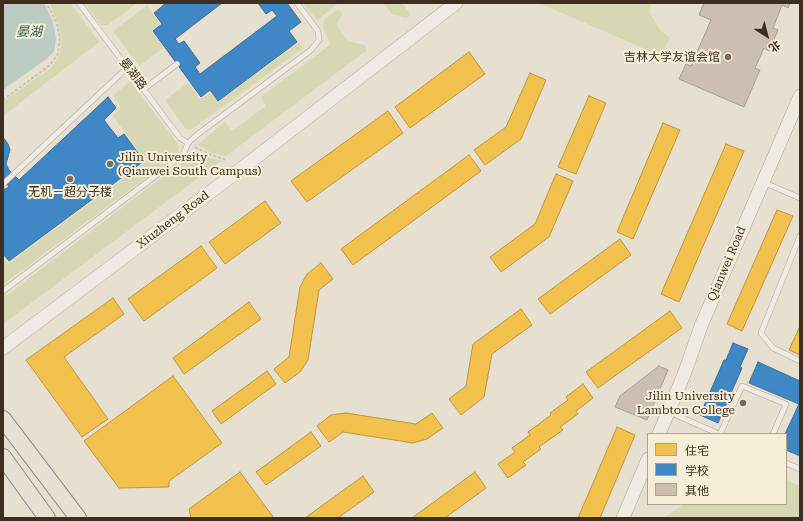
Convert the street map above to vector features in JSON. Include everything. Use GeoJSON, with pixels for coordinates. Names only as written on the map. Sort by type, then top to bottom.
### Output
{"type":"FeatureCollection","features":[{"type":"Feature","properties":{"kind":"main road"},"geometry":{"type":"LineString","coordinates":[[3,419],[78,518]]}},
{"type":"Feature","properties":{"kind":"main road"},"geometry":{"type":"LineString","coordinates":[[3,457],[47,518]]}},
{"type":"Feature","properties":{"kind":"street","name":"Xiuzheng Road"},"geometry":{"type":"LineString","coordinates":[[3,348],[248,164],[456,3]]}},
{"type":"Feature","properties":{"kind":"street","name":"Qianwei Road"},"geometry":{"type":"LineString","coordinates":[[659,433],[685,372],[701,326],[800,96]]}},
{"type":"Feature","properties":{"kind":"street"},"geometry":{"type":"LineString","coordinates":[[623,518],[647,461]]}},
{"type":"Feature","properties":{"kind":"lane","name":"晏湖路"},"geometry":{"type":"LineString","coordinates":[[80,3],[180,138],[188,143]]}},
{"type":"Feature","properties":{"kind":"lane"},"geometry":{"type":"LineString","coordinates":[[3,291],[184,155],[188,143],[198,134],[311,50],[319,40],[318,31],[297,3]]}},
{"type":"Feature","properties":{"kind":"lane"},"geometry":{"type":"LineString","coordinates":[[144,89],[177,64]]}},
{"type":"Feature","properties":{"kind":"lane"},"geometry":{"type":"LineString","coordinates":[[3,184],[128,67]]}},
{"type":"Feature","properties":{"kind":"lane"},"geometry":{"type":"LineString","coordinates":[[762,182],[800,198]]}},
{"type":"Feature","properties":{"kind":"lane"},"geometry":{"type":"LineString","coordinates":[[800,236],[761,333],[773,348],[800,361]]}},
{"type":"Feature","properties":{"kind":"lane"},"geometry":{"type":"LineString","coordinates":[[720,433],[742,386],[786,404],[773,433]]}},
{"type":"Feature","properties":{"kind":"lane"},"geometry":{"type":"LineString","coordinates":[[669,412],[718,433]]}},
{"type":"Feature","properties":{"kind":"lane"},"geometry":{"type":"LineString","coordinates":[[787,463],[800,469]]}},
{"type":"Feature","properties":{"kind":"path"},"geometry":{"type":"LineString","coordinates":[[3,100],[50,65],[58,54],[60,37],[56,20],[47,4],[50,3]]}},
{"type":"Feature","properties":{"kind":"path"},"geometry":{"type":"LineString","coordinates":[[188,143],[212,155],[222,157],[227,160]]}},
{"type":"Feature","properties":{"kind":"green space"},"geometry":{"type":"Polygon","coordinates":[[[49,3],[70,3],[99,42],[3,116],[3,102],[52,67],[60,55],[62,37],[57,20],[49,3]]]}},
{"type":"Feature","properties":{"kind":"green space"},"geometry":{"type":"Polygon","coordinates":[[[84,3],[137,3],[108,25],[101,25],[84,3]]]}},
{"type":"Feature","properties":{"kind":"green space"},"geometry":{"type":"Polygon","coordinates":[[[303,3],[339,3],[317,20],[303,3]]]}},
{"type":"Feature","properties":{"kind":"green space"},"geometry":{"type":"Polygon","coordinates":[[[384,3],[402,3],[411,15],[406,18],[392,14],[384,3]]]}},
{"type":"Feature","properties":{"kind":"green space"},"geometry":{"type":"Polygon","coordinates":[[[539,3],[651,3],[650,13],[660,30],[670,38],[661,56],[539,3]]]}},
{"type":"Feature","properties":{"kind":"green space"},"geometry":{"type":"Polygon","coordinates":[[[147,6],[160,24],[151,31],[163,46],[162,49],[139,66],[113,31],[147,6]]]}},
{"type":"Feature","properties":{"kind":"green space"},"geometry":{"type":"Polygon","coordinates":[[[338,9],[343,15],[337,24],[343,35],[348,41],[364,45],[367,50],[226,156],[212,153],[198,145],[225,122],[232,131],[266,106],[261,97],[330,44],[323,26],[324,20],[338,9]]]}},
{"type":"Feature","properties":{"kind":"green space"},"geometry":{"type":"Polygon","coordinates":[[[299,42],[303,48],[192,129],[186,129],[165,100],[188,83],[200,99],[210,93],[218,102],[299,42]]]}},
{"type":"Feature","properties":{"kind":"green space"},"geometry":{"type":"Polygon","coordinates":[[[130,81],[178,144],[179,153],[3,283],[3,258],[8,264],[146,162],[113,116],[121,107],[113,96],[130,81]]]}},
{"type":"Feature","properties":{"kind":"green space"},"geometry":{"type":"Polygon","coordinates":[[[196,150],[211,158],[222,160],[3,324],[3,298],[193,154],[196,150]]]}},
{"type":"Feature","properties":{"kind":"green space"},"geometry":{"type":"Polygon","coordinates":[[[787,480],[800,486],[800,518],[664,518],[683,505],[787,505],[787,480]]]}},
{"type":"Feature","properties":{"kind":"water","name":"晏湖"},"geometry":{"type":"Polygon","coordinates":[[[3,3],[44,3],[53,22],[56,39],[54,51],[49,57],[3,90],[3,3]]]}},
{"type":"Feature","properties":{"kind":"building: 住宅"},"geometry":{"type":"Polygon","coordinates":[[[469,52],[485,74],[410,128],[395,107],[469,52]]]}},
{"type":"Feature","properties":{"kind":"building: 住宅"},"geometry":{"type":"Polygon","coordinates":[[[530,73],[546,80],[521,139],[485,165],[474,150],[506,127],[530,73]]]}},
{"type":"Feature","properties":{"kind":"building: 住宅"},"geometry":{"type":"Polygon","coordinates":[[[589,96],[606,103],[576,174],[558,167],[589,96]]]}},
{"type":"Feature","properties":{"kind":"building: 住宅"},"geometry":{"type":"Polygon","coordinates":[[[388,111],[403,133],[307,202],[291,181],[388,111]]]}},
{"type":"Feature","properties":{"kind":"building: 住宅"},"geometry":{"type":"Polygon","coordinates":[[[663,123],[680,130],[633,239],[617,232],[663,123]]]}},
{"type":"Feature","properties":{"kind":"building: 住宅"},"geometry":{"type":"Polygon","coordinates":[[[726,144],[744,151],[679,302],[661,294],[726,144]]]}},
{"type":"Feature","properties":{"kind":"building: 住宅"},"geometry":{"type":"Polygon","coordinates":[[[469,155],[481,171],[353,265],[341,249],[469,155]]]}},
{"type":"Feature","properties":{"kind":"building: 住宅"},"geometry":{"type":"Polygon","coordinates":[[[556,174],[573,181],[549,237],[501,272],[490,257],[535,224],[556,174]]]}},
{"type":"Feature","properties":{"kind":"building: 住宅"},"geometry":{"type":"Polygon","coordinates":[[[265,201],[281,223],[225,264],[209,242],[265,201]]]}},
{"type":"Feature","properties":{"kind":"building: 住宅"},"geometry":{"type":"Polygon","coordinates":[[[777,210],[793,216],[742,331],[727,324],[777,210]]]}},
{"type":"Feature","properties":{"kind":"building: 住宅"},"geometry":{"type":"Polygon","coordinates":[[[620,239],[631,255],[550,314],[538,299],[620,239]]]}},
{"type":"Feature","properties":{"kind":"building: 住宅"},"geometry":{"type":"Polygon","coordinates":[[[201,246],[217,268],[144,321],[128,299],[201,246]]]}},
{"type":"Feature","properties":{"kind":"building: 住宅"},"geometry":{"type":"Polygon","coordinates":[[[321,263],[333,279],[319,290],[308,360],[300,372],[285,383],[274,369],[289,357],[300,287],[307,274],[321,263]]]}},
{"type":"Feature","properties":{"kind":"building: 住宅"},"geometry":{"type":"Polygon","coordinates":[[[113,298],[124,314],[64,357],[108,419],[82,437],[26,360],[113,298]]]}},
{"type":"Feature","properties":{"kind":"building: 住宅"},"geometry":{"type":"Polygon","coordinates":[[[249,302],[261,319],[184,374],[173,358],[249,302]]]}},
{"type":"Feature","properties":{"kind":"building: 住宅"},"geometry":{"type":"Polygon","coordinates":[[[521,309],[532,325],[492,354],[484,397],[461,415],[449,399],[466,386],[473,344],[521,309]]]}},
{"type":"Feature","properties":{"kind":"building: 住宅"},"geometry":{"type":"Polygon","coordinates":[[[670,311],[682,328],[598,388],[586,372],[670,311]]]}},
{"type":"Feature","properties":{"kind":"building: 住宅"},"geometry":{"type":"Polygon","coordinates":[[[800,326],[800,355],[789,350],[800,326]]]}},
{"type":"Feature","properties":{"kind":"building: 住宅"},"geometry":{"type":"Polygon","coordinates":[[[267,371],[276,384],[221,424],[212,411],[267,371]]]}},
{"type":"Feature","properties":{"kind":"building: 住宅"},"geometry":{"type":"Polygon","coordinates":[[[173,376],[222,443],[169,481],[169,487],[119,488],[84,441],[173,376]]]}},
{"type":"Feature","properties":{"kind":"building: 住宅"},"geometry":{"type":"Polygon","coordinates":[[[583,384],[593,398],[576,411],[578,414],[560,427],[563,430],[539,447],[541,449],[523,462],[526,465],[508,478],[498,464],[515,452],[512,448],[530,435],[528,432],[551,415],[550,413],[568,400],[566,397],[583,384]]]}},
{"type":"Feature","properties":{"kind":"building: 住宅"},"geometry":{"type":"Polygon","coordinates":[[[346,413],[416,424],[432,413],[443,428],[427,439],[413,443],[343,432],[329,442],[317,426],[331,415],[346,413]]]}},
{"type":"Feature","properties":{"kind":"building: 住宅"},"geometry":{"type":"Polygon","coordinates":[[[617,427],[635,435],[600,518],[578,518],[617,427]]]}},
{"type":"Feature","properties":{"kind":"building: 住宅"},"geometry":{"type":"Polygon","coordinates":[[[311,432],[321,446],[266,485],[256,472],[311,432]]]}},
{"type":"Feature","properties":{"kind":"building: 住宅"},"geometry":{"type":"Polygon","coordinates":[[[240,472],[274,518],[191,518],[189,509],[240,472]]]}},
{"type":"Feature","properties":{"kind":"building: 住宅"},"geometry":{"type":"Polygon","coordinates":[[[475,472],[486,488],[445,518],[412,518],[475,472]]]}},
{"type":"Feature","properties":{"kind":"building: 住宅"},"geometry":{"type":"Polygon","coordinates":[[[363,476],[374,492],[338,518],[305,518],[363,476]]]}},
{"type":"Feature","properties":{"kind":"building: 学校"},"geometry":{"type":"Polygon","coordinates":[[[166,3],[222,3],[175,39],[179,44],[184,41],[200,63],[195,67],[200,74],[277,16],[272,10],[266,14],[258,3],[287,3],[301,22],[289,31],[297,42],[218,101],[210,90],[201,97],[153,31],[162,24],[154,13],[166,3]]]}},
{"type":"Feature","properties":{"kind":"building: 学校","name":"无机－超分子楼"},"geometry":{"type":"Polygon","coordinates":[[[108,97],[116,108],[104,120],[118,138],[124,134],[144,161],[9,261],[3,254],[3,190],[9,187],[3,178],[3,137],[10,150],[6,164],[9,170],[19,180],[108,97]]]}},
{"type":"Feature","properties":{"kind":"building: 学校"},"geometry":{"type":"Polygon","coordinates":[[[733,343],[748,349],[740,367],[742,368],[718,423],[700,415],[733,343]]]}},
{"type":"Feature","properties":{"kind":"building: 学校"},"geometry":{"type":"Polygon","coordinates":[[[758,362],[800,381],[800,456],[787,450],[787,433],[785,433],[799,404],[749,383],[758,362]]]}},
{"type":"Feature","properties":{"kind":"building: 其他","name":"吉林大学友谊会馆"},"geometry":{"type":"Polygon","coordinates":[[[704,3],[790,3],[788,8],[782,5],[773,28],[778,30],[769,51],[764,48],[755,68],[760,70],[744,107],[679,79],[686,64],[691,66],[711,20],[699,15],[704,3]]]}},
{"type":"Feature","properties":{"kind":"building: 其他"},"geometry":{"type":"Polygon","coordinates":[[[659,366],[668,370],[647,420],[615,407],[620,396],[659,366]]]}},
{"type":"Feature","properties":{"kind":"place","name":"吉林大学友谊会馆"},"geometry":{"type":"Point","coordinates":[728,57]}},
{"type":"Feature","properties":{"kind":"place","name":"Jilin University (Qianwei South Campus)"},"geometry":{"type":"Point","coordinates":[110,164]}},
{"type":"Feature","properties":{"kind":"place","name":"无机－超分子楼"},"geometry":{"type":"Point","coordinates":[70,179]}},
{"type":"Feature","properties":{"kind":"place","name":"Jilin University Lambton College"},"geometry":{"type":"Point","coordinates":[743,403]}}]}
